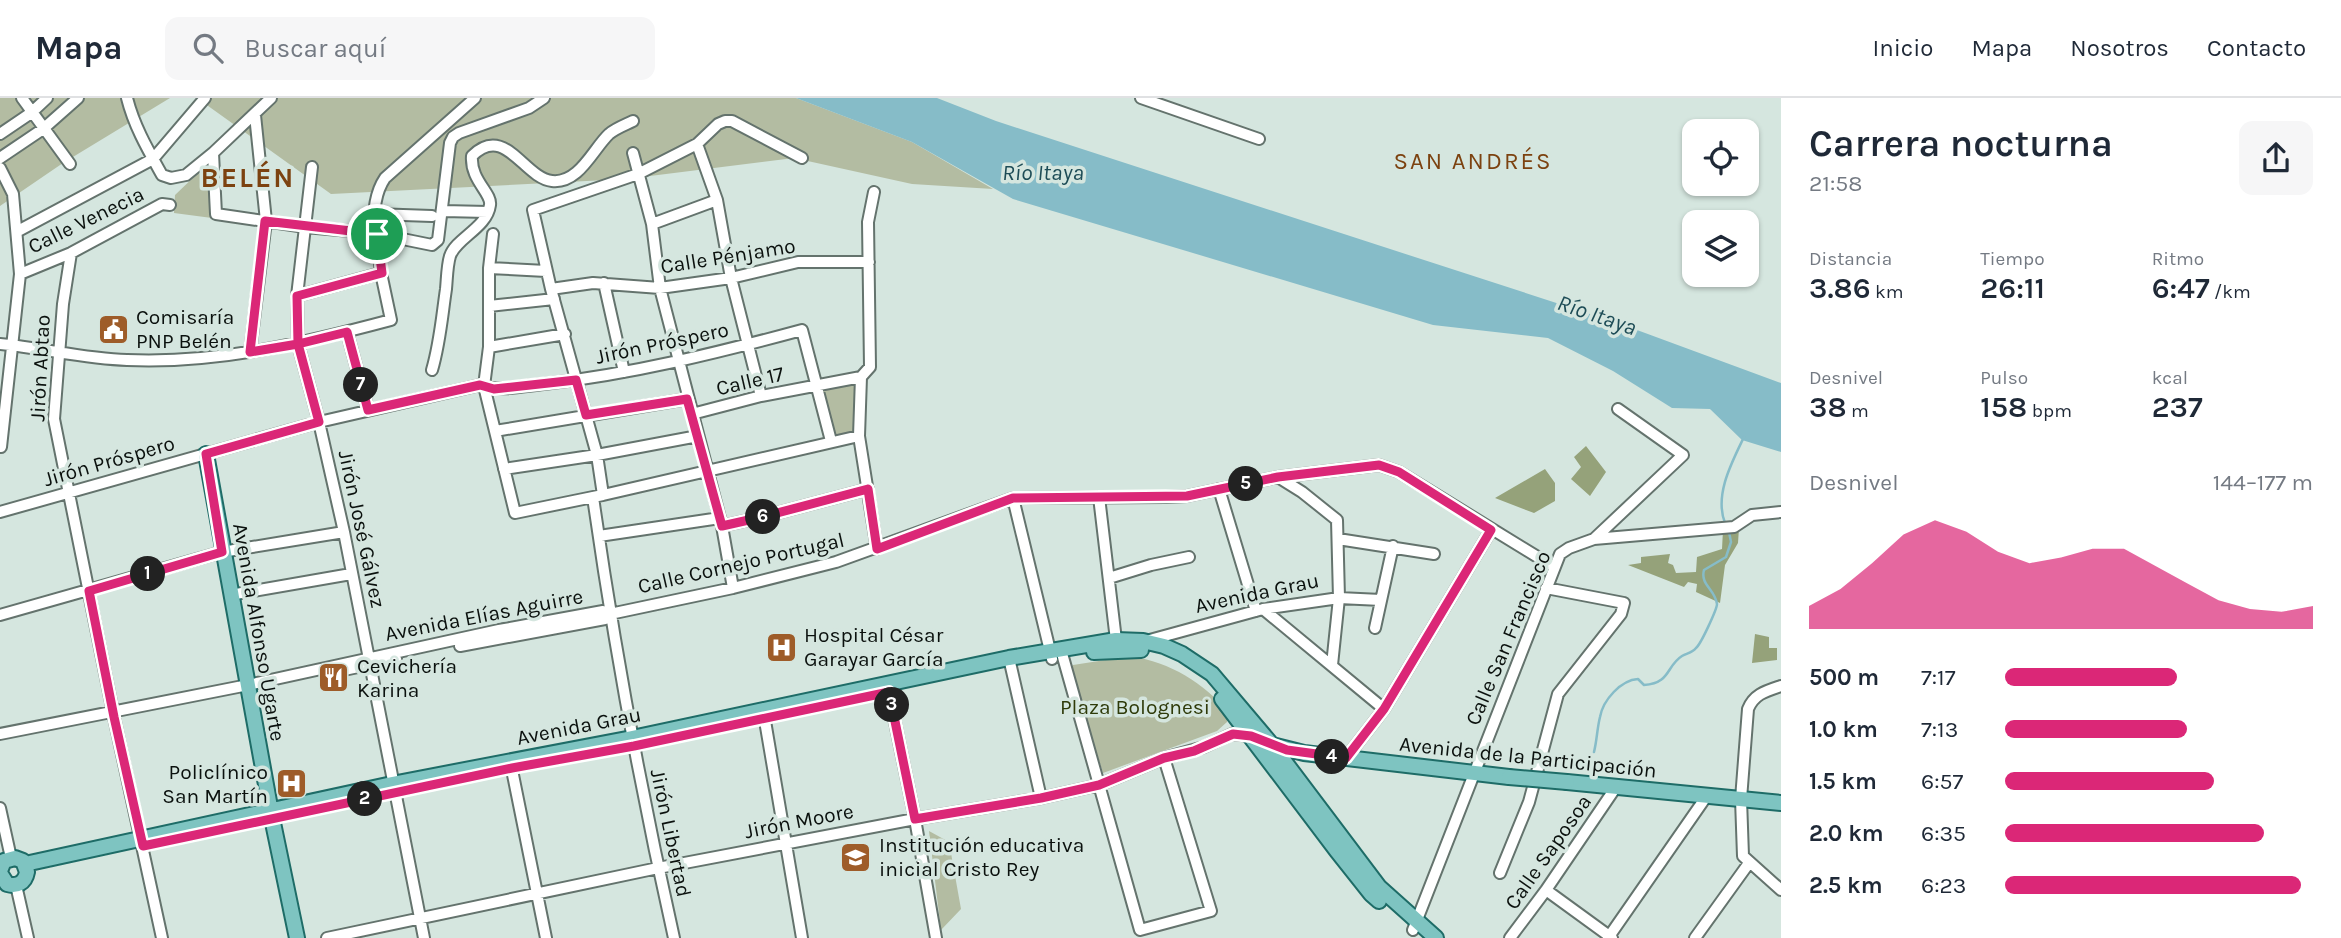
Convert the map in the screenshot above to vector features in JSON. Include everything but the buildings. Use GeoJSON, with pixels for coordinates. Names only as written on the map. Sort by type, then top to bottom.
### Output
{"type":"FeatureCollection","features":[{"type":"Feature","properties":{"kind":"main road","name":"Avenida Alfonso Ugarte"},"geometry":{"type":"LineString","coordinates":[[206,454],[222,552],[296,938]]}},
{"type":"Feature","properties":{"kind":"main road","name":"Avenida Grau"},"geometry":{"type":"LineString","coordinates":[[26,868],[511,764],[633,742],[1116,640],[1143,641],[1182,654],[1212,674],[1272,745],[1379,887],[1418,930]]}},
{"type":"Feature","properties":{"kind":"main road"},"geometry":{"type":"LineString","coordinates":[[1056,654],[1134,649],[1157,653],[1196,673],[1213,687],[1371,894],[1418,930],[1436,938]]}},
{"type":"Feature","properties":{"kind":"main road","name":"Avenida de la Participación"},"geometry":{"type":"LineString","coordinates":[[1272,745],[1304,753],[1509,777],[1781,803]]}},
{"type":"Feature","properties":{"kind":"main road"},"geometry":{"type":"LineString","coordinates":[[1291,773],[1291,762],[1304,753]]}},
{"type":"Feature","properties":{"kind":"main road","name":"Avenida Alfonso Ugarte"},"geometry":{"type":"LineString","coordinates":[[271,815],[270,837],[290,938]]}},
{"type":"Feature","properties":{"kind":"main road"},"geometry":{"type":"LineString","coordinates":[[19,859],[26,868],[24,880],[16,885],[7,884],[2,870],[19,859]]}},
{"type":"Feature","properties":{"kind":"street"},"geometry":{"type":"LineString","coordinates":[[22,98],[70,164]]}},
{"type":"Feature","properties":{"kind":"street"},"geometry":{"type":"LineString","coordinates":[[0,134],[31,113],[47,98]]}},
{"type":"Feature","properties":{"kind":"street"},"geometry":{"type":"LineString","coordinates":[[0,158],[43,129],[78,98]]}},
{"type":"Feature","properties":{"kind":"street"},"geometry":{"type":"LineString","coordinates":[[127,98],[132,119],[153,159]]}},
{"type":"Feature","properties":{"kind":"street"},"geometry":{"type":"LineString","coordinates":[[18,231],[153,159],[205,98]]}},
{"type":"Feature","properties":{"kind":"street","name":"Calle Venecia"},"geometry":{"type":"LineString","coordinates":[[153,159],[162,175],[180,178],[213,153],[271,98]]}},
{"type":"Feature","properties":{"kind":"street"},"geometry":{"type":"LineString","coordinates":[[6,345],[102,359],[203,359],[298,344],[391,320],[375,233],[374,214],[379,186],[475,98]]}},
{"type":"Feature","properties":{"kind":"street"},"geometry":{"type":"LineString","coordinates":[[213,153],[216,214],[305,227],[375,233],[432,245],[437,244],[437,213],[453,137],[529,108],[544,98]]}},
{"type":"Feature","properties":{"kind":"street"},"geometry":{"type":"LineString","coordinates":[[1141,98],[1259,139]]}},
{"type":"Feature","properties":{"kind":"street"},"geometry":{"type":"LineString","coordinates":[[250,352],[265,221],[255,115]]}},
{"type":"Feature","properties":{"kind":"street"},"geometry":{"type":"LineString","coordinates":[[432,370],[438,349],[450,254],[488,212],[490,199],[476,179],[471,167],[472,156],[479,149],[495,146],[507,149],[550,181],[562,180],[576,172],[608,135],[633,121]]}},
{"type":"Feature","properties":{"kind":"street"},"geometry":{"type":"LineString","coordinates":[[638,174],[697,144],[718,124],[725,121],[732,121],[802,158]]}},
{"type":"Feature","properties":{"kind":"street"},"geometry":{"type":"LineString","coordinates":[[697,144],[717,200],[731,278],[761,397]]}},
{"type":"Feature","properties":{"kind":"street"},"geometry":{"type":"LineString","coordinates":[[633,153],[652,224],[660,288],[721,522],[733,588]]}},
{"type":"Feature","properties":{"kind":"street","name":"Jirón José Gálvez"},"geometry":{"type":"LineString","coordinates":[[313,167],[297,296],[298,344],[344,532],[424,938]]}},
{"type":"Feature","properties":{"kind":"street"},"geometry":{"type":"LineString","coordinates":[[0,168],[13,194],[20,274],[6,345],[1,447]]}},
{"type":"Feature","properties":{"kind":"street","name":"Jirón Libertad"},"geometry":{"type":"LineString","coordinates":[[638,174],[533,210],[552,294],[597,455],[599,536],[610,614],[633,742],[674,938]]}},
{"type":"Feature","properties":{"kind":"street"},"geometry":{"type":"LineString","coordinates":[[874,192],[868,222],[870,367],[861,377],[859,436],[877,549]]}},
{"type":"Feature","properties":{"kind":"street"},"geometry":{"type":"LineString","coordinates":[[652,224],[717,200]]}},
{"type":"Feature","properties":{"kind":"street","name":"Calle Venecia"},"geometry":{"type":"LineString","coordinates":[[20,274],[71,253],[162,204],[170,205]]}},
{"type":"Feature","properties":{"kind":"street"},"geometry":{"type":"LineString","coordinates":[[374,214],[488,212]]}},
{"type":"Feature","properties":{"kind":"street"},"geometry":{"type":"LineString","coordinates":[[493,234],[489,268],[489,347],[484,386],[515,513],[708,472],[859,436]]}},
{"type":"Feature","properties":{"kind":"street","name":"Jirón Abtao"},"geometry":{"type":"LineString","coordinates":[[71,253],[58,352],[54,419],[113,714],[162,938]]}},
{"type":"Feature","properties":{"kind":"street","name":"Calle Pénjamo"},"geometry":{"type":"LineString","coordinates":[[489,306],[604,283],[660,288],[731,278],[798,262],[869,262]]}},
{"type":"Feature","properties":{"kind":"street"},"geometry":{"type":"LineString","coordinates":[[489,268],[546,271]]}},
{"type":"Feature","properties":{"kind":"street"},"geometry":{"type":"LineString","coordinates":[[297,296],[382,273]]}},
{"type":"Feature","properties":{"kind":"street"},"geometry":{"type":"LineString","coordinates":[[604,283],[624,372]]}},
{"type":"Feature","properties":{"kind":"street","name":"Jirón Próspero"},"geometry":{"type":"LineString","coordinates":[[0,512],[368,410],[480,385],[494,389],[624,372],[678,362],[802,330],[816,386]]}},
{"type":"Feature","properties":{"kind":"street"},"geometry":{"type":"LineString","coordinates":[[347,332],[368,410]]}},
{"type":"Feature","properties":{"kind":"street"},"geometry":{"type":"LineString","coordinates":[[489,347],[565,334]]}},
{"type":"Feature","properties":{"kind":"street","name":"Calle 17"},"geometry":{"type":"LineString","coordinates":[[692,414],[861,377]]}},
{"type":"Feature","properties":{"kind":"street"},"geometry":{"type":"LineString","coordinates":[[816,386],[831,441]]}},
{"type":"Feature","properties":{"kind":"street"},"geometry":{"type":"LineString","coordinates":[[495,431],[687,399]]}},
{"type":"Feature","properties":{"kind":"street","name":"Calle San Francisco"},"geometry":{"type":"LineString","coordinates":[[1418,930],[1474,773],[1560,554],[1594,539],[1683,455],[1618,408]]}},
{"type":"Feature","properties":{"kind":"street"},"geometry":{"type":"LineString","coordinates":[[504,469],[698,436]]}},
{"type":"Feature","properties":{"kind":"street","name":"Calle Cornejo Portugal"},"geometry":{"type":"LineString","coordinates":[[610,614],[733,588],[836,562],[1013,498],[1166,497],[1278,477],[1379,465],[1388,467],[1554,567]]}},
{"type":"Feature","properties":{"kind":"street"},"geometry":{"type":"LineString","coordinates":[[1278,477],[1337,520],[1339,598],[1332,664]]}},
{"type":"Feature","properties":{"kind":"street"},"geometry":{"type":"LineString","coordinates":[[599,536],[762,517],[868,489]]}},
{"type":"Feature","properties":{"kind":"street"},"geometry":{"type":"LineString","coordinates":[[1219,489],[1259,610],[1332,664],[1384,709]]}},
{"type":"Feature","properties":{"kind":"street"},"geometry":{"type":"LineString","coordinates":[[1099,497],[1116,640]]}},
{"type":"Feature","properties":{"kind":"street"},"geometry":{"type":"LineString","coordinates":[[1013,498],[1056,654],[1099,785],[1140,930],[1211,912],[1164,758]]}},
{"type":"Feature","properties":{"kind":"street"},"geometry":{"type":"LineString","coordinates":[[1594,539],[1734,527],[1752,515],[1781,512]]}},
{"type":"Feature","properties":{"kind":"street"},"geometry":{"type":"LineString","coordinates":[[1346,758],[1384,709],[1491,530]]}},
{"type":"Feature","properties":{"kind":"street"},"geometry":{"type":"LineString","coordinates":[[0,615],[222,552],[344,532]]}},
{"type":"Feature","properties":{"kind":"street"},"geometry":{"type":"LineString","coordinates":[[1338,539],[1434,554]]}},
{"type":"Feature","properties":{"kind":"street"},"geometry":{"type":"LineString","coordinates":[[1375,628],[1393,547]]}},
{"type":"Feature","properties":{"kind":"street"},"geometry":{"type":"LineString","coordinates":[[1109,578],[1189,557]]}},
{"type":"Feature","properties":{"kind":"street"},"geometry":{"type":"LineString","coordinates":[[230,595],[351,573]]}},
{"type":"Feature","properties":{"kind":"street"},"geometry":{"type":"LineString","coordinates":[[1500,873],[1529,802],[1558,694],[1621,614],[1624,603],[1546,588]]}},
{"type":"Feature","properties":{"kind":"street","name":"Avenida Grau"},"geometry":{"type":"LineString","coordinates":[[1143,641],[1259,610],[1339,598],[1381,600]]}},
{"type":"Feature","properties":{"kind":"street","name":"Avenida Elías Aguirre"},"geometry":{"type":"LineString","coordinates":[[0,734],[113,714],[482,638],[605,619],[610,614]]}},
{"type":"Feature","properties":{"kind":"street"},"geometry":{"type":"LineString","coordinates":[[1010,662],[1041,798]]}},
{"type":"Feature","properties":{"kind":"street"},"geometry":{"type":"LineString","coordinates":[[1781,686],[1758,695],[1751,701],[1748,709],[1741,799],[1743,856],[1781,890]]}},
{"type":"Feature","properties":{"kind":"street"},"geometry":{"type":"LineString","coordinates":[[888,687],[936,938]]}},
{"type":"Feature","properties":{"kind":"street"},"geometry":{"type":"LineString","coordinates":[[763,713],[802,938]]}},
{"type":"Feature","properties":{"kind":"street","name":"Avenida Elías Aguirre"},"geometry":{"type":"LineString","coordinates":[[0,741],[113,714]]}},
{"type":"Feature","properties":{"kind":"street","name":"Jirón Moore"},"geometry":{"type":"LineString","coordinates":[[327,938],[785,843],[1041,798],[1099,785],[1164,758],[1194,751],[1233,734],[1251,736]]}},
{"type":"Feature","properties":{"kind":"street"},"geometry":{"type":"LineString","coordinates":[[1251,736],[1272,745]]}},
{"type":"Feature","properties":{"kind":"street"},"geometry":{"type":"LineString","coordinates":[[511,764],[546,938]]}},
{"type":"Feature","properties":{"kind":"street","name":"Calle Saposoa"},"geometry":{"type":"LineString","coordinates":[[1510,938],[1616,787]]}},
{"type":"Feature","properties":{"kind":"street"},"geometry":{"type":"LineString","coordinates":[[1546,890],[1610,937],[1706,797]]}},
{"type":"Feature","properties":{"kind":"street"},"geometry":{"type":"LineString","coordinates":[[0,808],[2,870]]}},
{"type":"Feature","properties":{"kind":"street"},"geometry":{"type":"LineString","coordinates":[[1695,938],[1749,863]]}},
{"type":"Feature","properties":{"kind":"street"},"geometry":{"type":"LineString","coordinates":[[16,885],[28,938]]}},
{"type":"Feature","properties":{"kind":"green space"},"geometry":{"type":"Polygon","coordinates":[[[0,98],[170,98],[63,163],[0,206],[0,98]]]}},
{"type":"Feature","properties":{"kind":"green space"},"geometry":{"type":"Polygon","coordinates":[[[197,98],[796,98],[912,142],[993,189],[912,184],[794,158],[626,179],[331,194],[197,98]]]}},
{"type":"Feature","properties":{"kind":"green space"},"geometry":{"type":"Polygon","coordinates":[[[206,172],[211,175],[212,218],[174,213],[175,195],[197,174],[206,172]]]}},
{"type":"Feature","properties":{"kind":"green space"},"geometry":{"type":"Polygon","coordinates":[[[856,381],[855,433],[832,437],[821,387],[856,381]]]}},
{"type":"Feature","properties":{"kind":"green space"},"geometry":{"type":"Polygon","coordinates":[[[1586,446],[1606,472],[1590,496],[1571,479],[1581,467],[1574,457],[1586,446]]]}},
{"type":"Feature","properties":{"kind":"green space"},"geometry":{"type":"Polygon","coordinates":[[[1545,469],[1555,483],[1555,501],[1534,513],[1495,498],[1545,469]]]}},
{"type":"Feature","properties":{"kind":"green space"},"geometry":{"type":"Polygon","coordinates":[[[1739,528],[1738,543],[1725,565],[1720,603],[1696,592],[1697,584],[1688,582],[1684,587],[1628,565],[1641,563],[1641,557],[1670,554],[1668,563],[1673,565],[1676,573],[1696,572],[1697,557],[1722,549],[1723,530],[1739,528]]]}},
{"type":"Feature","properties":{"kind":"green space"},"geometry":{"type":"Polygon","coordinates":[[[1755,634],[1769,637],[1769,648],[1777,648],[1777,660],[1752,663],[1755,634]]]}},
{"type":"Feature","properties":{"kind":"green space","name":"Plaza Bolognesi"},"geometry":{"type":"Polygon","coordinates":[[[1131,656],[1173,669],[1197,683],[1229,713],[1227,722],[1217,731],[1103,773],[1070,669],[1073,665],[1131,656]]]}},
{"type":"Feature","properties":{"kind":"green space"},"geometry":{"type":"Polygon","coordinates":[[[929,831],[949,842],[961,909],[941,930],[929,831]]]}},
{"type":"Feature","properties":{"kind":"water","name":"Río Itaya"},"geometry":{"type":"Polygon","coordinates":[[[796,98],[937,98],[996,121],[1618,323],[1781,383],[1781,452],[1742,440],[1710,409],[1672,408],[1613,371],[1548,338],[1433,325],[1013,199],[912,142],[796,98]]]}},
{"type":"Feature","properties":{"kind":"waterway"},"geometry":{"type":"LineString","coordinates":[[1725,523],[1722,512],[1723,490],[1744,437]]}},
{"type":"Feature","properties":{"kind":"waterway"},"geometry":{"type":"LineString","coordinates":[[1594,752],[1602,711],[1614,692],[1632,680],[1638,679],[1644,685],[1659,681],[1677,660],[1698,645],[1717,604],[1714,594],[1704,580],[1704,570],[1726,557],[1731,542],[1729,532]]}},
{"type":"Feature","properties":{"kind":"place","name":"Comisaría PNP Belén"},"geometry":{"type":"Point","coordinates":[113,329]}},
{"type":"Feature","properties":{"kind":"place","name":"Hospital César Garayar García"},"geometry":{"type":"Point","coordinates":[781,647]}},
{"type":"Feature","properties":{"kind":"place","name":"Cevichería Karina"},"geometry":{"type":"Point","coordinates":[334,678]}},
{"type":"Feature","properties":{"kind":"place","name":"Policlínico San Martín"},"geometry":{"type":"Point","coordinates":[291,784]}},
{"type":"Feature","properties":{"kind":"place","name":"Institución educativa inicial Cristo Rey"},"geometry":{"type":"Point","coordinates":[856,857]}},
{"type":"Feature","properties":{"kind":"district","name":"SAN ANDRÉS"},"geometry":{"type":"Point","coordinates":[1473,161]}},
{"type":"Feature","properties":{"kind":"district","name":"BELÉN"},"geometry":{"type":"Point","coordinates":[248,177]}},
{"type":"Feature","properties":{"kind":"route"},"geometry":{"type":"LineString","coordinates":[[377,234],[265,221],[250,352],[298,344],[347,332],[368,410],[480,385],[494,389],[576,380],[586,415],[687,399],[722,526],[868,489],[877,549],[1013,498],[1187,496],[1278,477],[1379,465],[1399,472],[1491,530],[1384,709],[1346,758],[1287,750],[1241,733],[1233,734],[1194,751],[1164,758],[1099,785],[1041,798],[915,819],[889,692],[143,846],[89,591],[222,552],[206,454],[319,422],[298,344],[297,296],[382,273],[377,234]]}}]}
